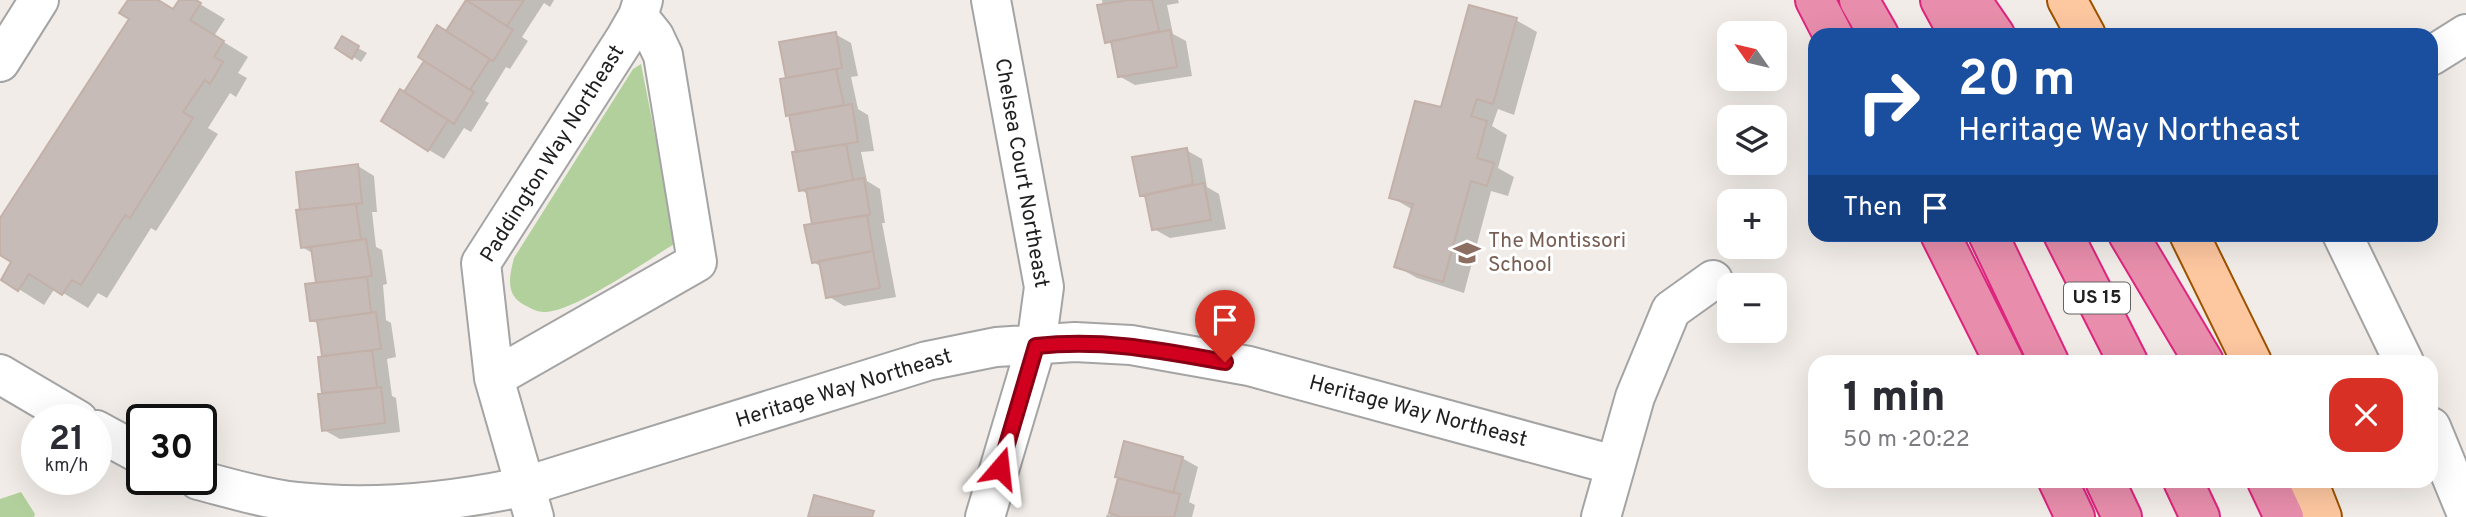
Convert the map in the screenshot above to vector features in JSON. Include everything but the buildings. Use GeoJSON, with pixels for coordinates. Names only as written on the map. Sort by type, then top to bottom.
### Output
{"type":"FeatureCollection","features":[{"type":"Feature","properties":{"kind":"highway"},"geometry":{"type":"LineString","coordinates":[[1815,0],[1829,28]]}},
{"type":"Feature","properties":{"kind":"highway"},"geometry":{"type":"LineString","coordinates":[[1859,0],[1874,28]]}},
{"type":"Feature","properties":{"kind":"highway"},"geometry":{"type":"LineString","coordinates":[[1940,0],[1955,28]]}},
{"type":"Feature","properties":{"kind":"highway"},"geometry":{"type":"LineString","coordinates":[[1971,0],[1990,28]]}},
{"type":"Feature","properties":{"kind":"highway"},"geometry":{"type":"LineString","coordinates":[[1944,242],[2000,355]]}},
{"type":"Feature","properties":{"kind":"highway"},"geometry":{"type":"LineString","coordinates":[[1992,242],[2046,355]]}},
{"type":"Feature","properties":{"kind":"highway","name":"US 15"},"geometry":{"type":"LineString","coordinates":[[2067,242],[2124,355]]}},
{"type":"Feature","properties":{"kind":"highway"},"geometry":{"type":"LineString","coordinates":[[2133,242],[2200,355]]}},
{"type":"Feature","properties":{"kind":"highway"},"geometry":{"type":"LineString","coordinates":[[2062,488],[2075,517]]}},
{"type":"Feature","properties":{"kind":"highway"},"geometry":{"type":"LineString","coordinates":[[2108,488],[2122,517]]}},
{"type":"Feature","properties":{"kind":"highway"},"geometry":{"type":"LineString","coordinates":[[2186,488],[2200,517]]}},
{"type":"Feature","properties":{"kind":"highway"},"geometry":{"type":"LineString","coordinates":[[2270,488],[2284,517]]}},
{"type":"Feature","properties":{"kind":"main road"},"geometry":{"type":"LineString","coordinates":[[2067,0],[2082,28]]}},
{"type":"Feature","properties":{"kind":"main road"},"geometry":{"type":"LineString","coordinates":[[2193,242],[2249,355]]}},
{"type":"Feature","properties":{"kind":"main road"},"geometry":{"type":"LineString","coordinates":[[2311,488],[2322,517]]}},
{"type":"Feature","properties":{"kind":"street"},"geometry":{"type":"LineString","coordinates":[[0,62],[39,0]]}},
{"type":"Feature","properties":{"kind":"street","name":"Chelsea Court Northeast"},"geometry":{"type":"LineString","coordinates":[[985,517],[1036,346],[1044,287],[991,0]]}},
{"type":"Feature","properties":{"kind":"street","name":"Paddington Way Northeast"},"geometry":{"type":"LineString","coordinates":[[494,378],[697,262],[663,55],[640,8]]}},
{"type":"Feature","properties":{"kind":"street","name":"Paddington Way Northeast"},"geometry":{"type":"LineString","coordinates":[[530,501],[494,378],[481,263],[640,8]]}},
{"type":"Feature","properties":{"kind":"street"},"geometry":{"type":"LineString","coordinates":[[2438,52],[2466,34]]}},
{"type":"Feature","properties":{"kind":"street"},"geometry":{"type":"LineString","coordinates":[[2346,242],[2401,355]]}},
{"type":"Feature","properties":{"kind":"street"},"geometry":{"type":"LineString","coordinates":[[1601,517],[1635,397],[1671,310],[1713,280]]}},
{"type":"Feature","properties":{"kind":"street","name":"Heritage Way Northeast"},"geometry":{"type":"LineString","coordinates":[[217,485],[296,502],[355,505],[471,498],[530,501],[927,361],[996,348],[1075,342],[1131,345],[1249,366],[1614,465]]}},
{"type":"Feature","properties":{"kind":"street"},"geometry":{"type":"LineString","coordinates":[[3,382],[46,404]]}},
{"type":"Feature","properties":{"kind":"street"},"geometry":{"type":"LineString","coordinates":[[2438,444],[2466,512]]}},
{"type":"Feature","properties":{"kind":"green space"},"geometry":{"type":"Polygon","coordinates":[[[641,64],[676,243],[593,294],[559,309],[540,312],[521,303],[513,294],[510,282],[514,258],[633,69],[641,64]]]}},
{"type":"Feature","properties":{"kind":"green space"},"geometry":{"type":"Polygon","coordinates":[[[21,492],[35,514],[34,517],[0,517],[0,499],[21,492]]]}},
{"type":"Feature","properties":{"kind":"place","name":"The Montissori School"},"geometry":{"type":"Point","coordinates":[1467,253]}},
{"type":"Feature","properties":{"kind":"route"},"geometry":{"type":"LineString","coordinates":[[1000,468],[1036,346],[1075,342],[1131,345],[1225,362]]}}]}
